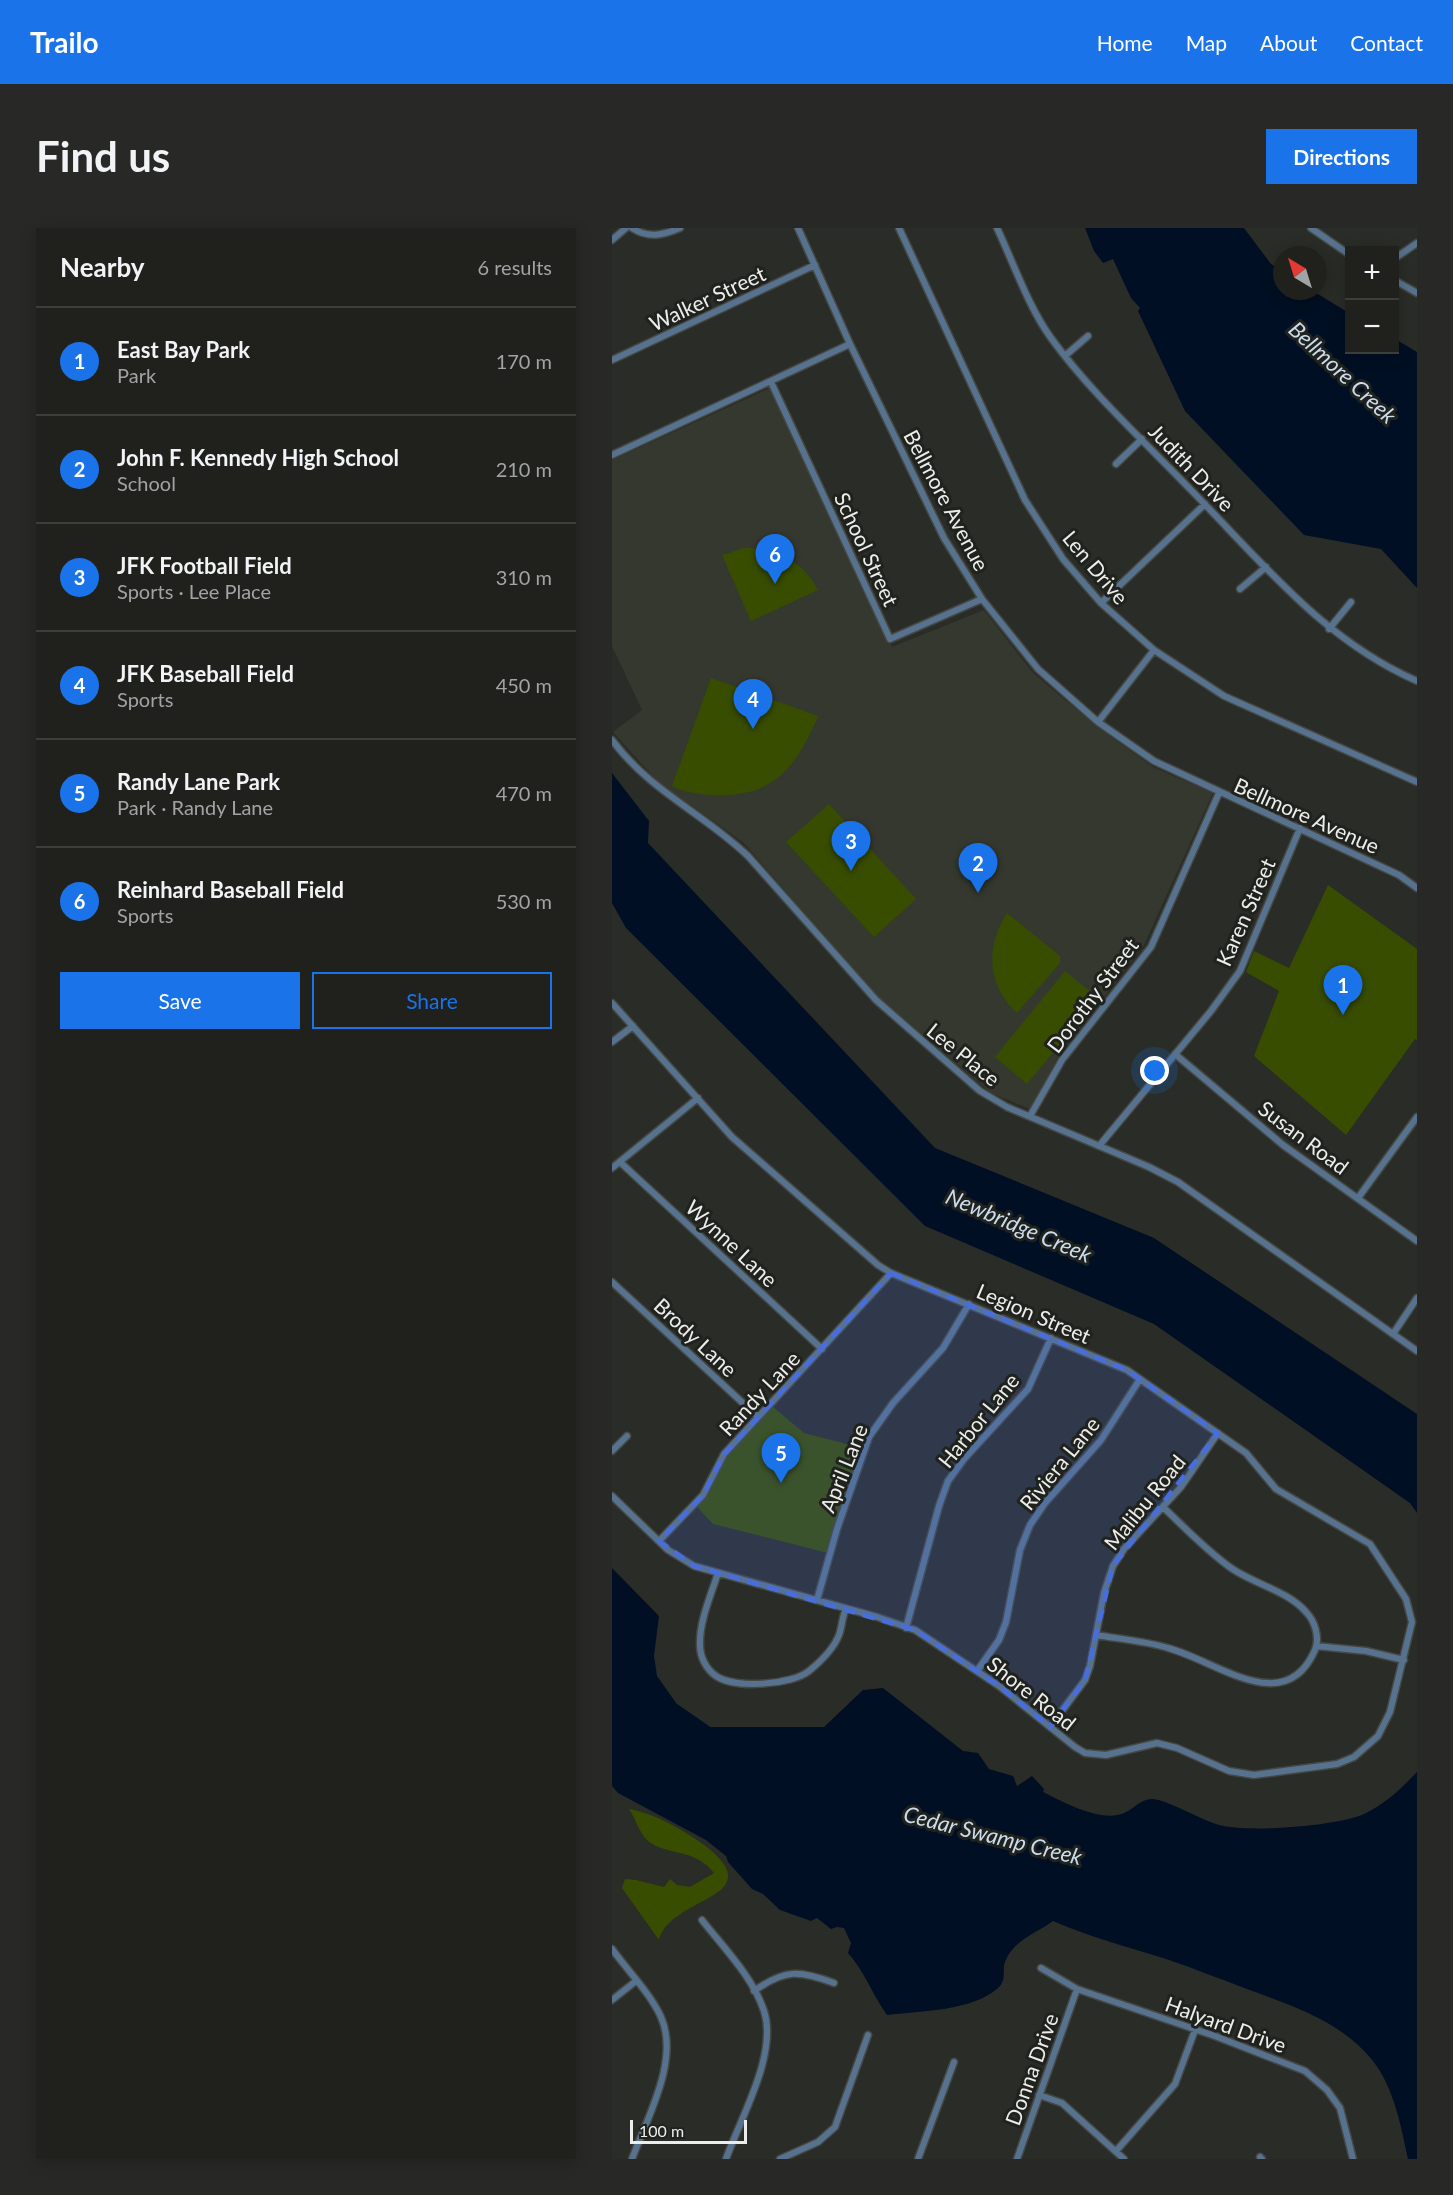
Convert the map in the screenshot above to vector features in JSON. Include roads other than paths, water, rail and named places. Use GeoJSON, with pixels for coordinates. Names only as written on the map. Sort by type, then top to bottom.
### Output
{"type":"FeatureCollection","features":[{"type":"Feature","properties":{"kind":"street"},"geometry":{"type":"LineString","coordinates":[[612,240],[626,228]]}},
{"type":"Feature","properties":{"kind":"street"},"geometry":{"type":"LineString","coordinates":[[632,228],[646,235],[656,236],[680,228]]}},
{"type":"Feature","properties":{"kind":"street","name":"Bellmore Avenue"},"geometry":{"type":"LineString","coordinates":[[798,228],[850,344],[944,538],[982,599],[1038,669],[1098,722],[1154,761],[1399,875],[1417,888]]}},
{"type":"Feature","properties":{"kind":"street","name":"Len Drive"},"geometry":{"type":"LineString","coordinates":[[899,228],[1025,500],[1063,559],[1101,603],[1154,650],[1224,696],[1417,782]]}},
{"type":"Feature","properties":{"kind":"street","name":"Judith Drive"},"geometry":{"type":"LineString","coordinates":[[997,228],[1037,313],[1085,380],[1329,629],[1362,653],[1417,681]]}},
{"type":"Feature","properties":{"kind":"street"},"geometry":{"type":"LineString","coordinates":[[1311,228],[1345,252]]}},
{"type":"Feature","properties":{"kind":"street"},"geometry":{"type":"LineString","coordinates":[[1399,256],[1417,243]]}},
{"type":"Feature","properties":{"kind":"street","name":"Walker Street"},"geometry":{"type":"LineString","coordinates":[[612,360],[815,265]]}},
{"type":"Feature","properties":{"kind":"street"},"geometry":{"type":"LineString","coordinates":[[1399,282],[1417,292]]}},
{"type":"Feature","properties":{"kind":"street"},"geometry":{"type":"LineString","coordinates":[[1066,356],[1088,336]]}},
{"type":"Feature","properties":{"kind":"street"},"geometry":{"type":"LineString","coordinates":[[612,455],[850,344]]}},
{"type":"Feature","properties":{"kind":"street","name":"School Street"},"geometry":{"type":"LineString","coordinates":[[771,382],[890,639],[982,599]]}},
{"type":"Feature","properties":{"kind":"street"},"geometry":{"type":"LineString","coordinates":[[1116,464],[1142,439]]}},
{"type":"Feature","properties":{"kind":"street"},"geometry":{"type":"LineString","coordinates":[[1101,603],[1204,504]]}},
{"type":"Feature","properties":{"kind":"street"},"geometry":{"type":"LineString","coordinates":[[1240,589],[1266,567]]}},
{"type":"Feature","properties":{"kind":"street"},"geometry":{"type":"LineString","coordinates":[[1329,629],[1351,602]]}},
{"type":"Feature","properties":{"kind":"street"},"geometry":{"type":"LineString","coordinates":[[1098,722],[1154,650]]}},
{"type":"Feature","properties":{"kind":"street","name":"Lee Place"},"geometry":{"type":"LineString","coordinates":[[612,740],[647,780],[726,835],[748,856],[876,1000],[980,1091],[1030,1116],[1178,1182],[1417,1351]]}},
{"type":"Feature","properties":{"kind":"street","name":"Dorothy Street"},"geometry":{"type":"LineString","coordinates":[[1030,1116],[1062,1060],[1151,947],[1219,793]]}},
{"type":"Feature","properties":{"kind":"street","name":"Karen Street"},"geometry":{"type":"LineString","coordinates":[[1099,1146],[1240,971],[1300,828]]}},
{"type":"Feature","properties":{"kind":"street","name":"Legion Street"},"geometry":{"type":"LineString","coordinates":[[612,1003],[732,1137],[857,1247],[891,1273],[1127,1370],[1246,1453],[1276,1489],[1354,1532],[1375,1549],[1412,1611],[1411,1630],[1404,1660]]}},
{"type":"Feature","properties":{"kind":"street"},"geometry":{"type":"LineString","coordinates":[[612,1042],[633,1026]]}},
{"type":"Feature","properties":{"kind":"street","name":"Susan Road"},"geometry":{"type":"LineString","coordinates":[[1175,1054],[1283,1145],[1417,1241]]}},
{"type":"Feature","properties":{"kind":"street"},"geometry":{"type":"LineString","coordinates":[[612,1168],[698,1098]]}},
{"type":"Feature","properties":{"kind":"street"},"geometry":{"type":"LineString","coordinates":[[1358,1198],[1417,1117]]}},
{"type":"Feature","properties":{"kind":"street"},"geometry":{"type":"LineString","coordinates":[[1410,1126],[1417,1131]]}},
{"type":"Feature","properties":{"kind":"street","name":"Wynne Lane"},"geometry":{"type":"LineString","coordinates":[[620,1162],[822,1349]]}},
{"type":"Feature","properties":{"kind":"street","name":"Randy Lane"},"geometry":{"type":"LineString","coordinates":[[659,1541],[696,1503],[724,1455],[891,1273]]}},
{"type":"Feature","properties":{"kind":"street","name":"Brody Lane"},"geometry":{"type":"LineString","coordinates":[[612,1282],[758,1417]]}},
{"type":"Feature","properties":{"kind":"street"},"geometry":{"type":"LineString","coordinates":[[1393,1334],[1417,1298]]}},
{"type":"Feature","properties":{"kind":"street","name":"April Lane"},"geometry":{"type":"LineString","coordinates":[[817,1600],[837,1529],[869,1437],[893,1403],[943,1348],[969,1304]]}},
{"type":"Feature","properties":{"kind":"street","name":"Harbor Lane"},"geometry":{"type":"LineString","coordinates":[[906,1628],[948,1481],[964,1458],[1028,1389],[1051,1338]]}},
{"type":"Feature","properties":{"kind":"street","name":"Riviera Lane"},"geometry":{"type":"LineString","coordinates":[[977,1671],[999,1640],[1006,1622],[1020,1550],[1029,1526],[1045,1503],[1101,1440],[1140,1379]]}},
{"type":"Feature","properties":{"kind":"street","name":"Malibu Road"},"geometry":{"type":"LineString","coordinates":[[1050,1727],[1085,1680],[1104,1593],[1113,1566],[1124,1550],[1163,1507],[1218,1433]]}},
{"type":"Feature","properties":{"kind":"street"},"geometry":{"type":"LineString","coordinates":[[612,1451],[627,1436]]}},
{"type":"Feature","properties":{"kind":"street","name":"Shore Road"},"geometry":{"type":"LineString","coordinates":[[612,1496],[659,1541],[687,1563],[846,1609],[906,1628],[931,1640],[977,1671],[1075,1747],[1094,1755],[1106,1755],[1157,1743],[1177,1748],[1245,1774],[1324,1767],[1354,1757],[1378,1736],[1390,1712],[1404,1660]]}},
{"type":"Feature","properties":{"kind":"street"},"geometry":{"type":"LineString","coordinates":[[1096,1635],[1168,1648],[1247,1680],[1264,1683],[1280,1683],[1296,1678],[1307,1668],[1316,1646],[1313,1623],[1305,1610],[1233,1569],[1163,1507]]}},
{"type":"Feature","properties":{"kind":"street"},"geometry":{"type":"LineString","coordinates":[[718,1573],[700,1644],[705,1664],[710,1671],[724,1680],[774,1682],[800,1677],[832,1646],[839,1636],[846,1609]]}},
{"type":"Feature","properties":{"kind":"street"},"geometry":{"type":"LineString","coordinates":[[1316,1646],[1366,1651],[1404,1660]]}},
{"type":"Feature","properties":{"kind":"street"},"geometry":{"type":"LineString","coordinates":[[702,1920],[754,1991],[764,2012],[766,2046],[729,2158]]}},
{"type":"Feature","properties":{"kind":"street"},"geometry":{"type":"LineString","coordinates":[[612,1949],[660,2016],[668,2047],[666,2065],[632,2159]]}},
{"type":"Feature","properties":{"kind":"street","name":"Halyard Drive"},"geometry":{"type":"LineString","coordinates":[[1041,1968],[1077,1989],[1290,2064],[1317,2080],[1340,2108],[1353,2159]]}},
{"type":"Feature","properties":{"kind":"street"},"geometry":{"type":"LineString","coordinates":[[754,1991],[774,1977],[790,1973],[805,1973],[834,1983]]}},
{"type":"Feature","properties":{"kind":"street"},"geometry":{"type":"LineString","coordinates":[[612,2000],[636,1981]]}},
{"type":"Feature","properties":{"kind":"street","name":"Donna Drive"},"geometry":{"type":"LineString","coordinates":[[1017,2159],[1077,1989]]}},
{"type":"Feature","properties":{"kind":"street"},"geometry":{"type":"LineString","coordinates":[[1116,2151],[1175,2084],[1195,2030]]}},
{"type":"Feature","properties":{"kind":"street"},"geometry":{"type":"LineString","coordinates":[[780,2159],[818,2142],[835,2127],[868,2035]]}},
{"type":"Feature","properties":{"kind":"street"},"geometry":{"type":"LineString","coordinates":[[918,2159],[954,2062]]}},
{"type":"Feature","properties":{"kind":"street"},"geometry":{"type":"LineString","coordinates":[[1039,2095],[1062,2103],[1124,2159]]}},
{"type":"Feature","properties":{"kind":"water","name":"Bellmore Creek"},"geometry":{"type":"Polygon","coordinates":[[[1085,228],[1244,228],[1273,265],[1273,300],[1327,300],[1345,311],[1345,354],[1399,354],[1399,341],[1417,352],[1417,588],[1381,549],[1304,535],[1185,411],[1138,311],[1140,308],[1131,298],[1113,259],[1103,263],[1094,251],[1085,228]]]}},
{"type":"Feature","properties":{"kind":"water","name":"Newbridge Creek"},"geometry":{"type":"Polygon","coordinates":[[[612,773],[649,821],[648,843],[935,1148],[1154,1238],[1417,1414],[1417,1513],[1410,1503],[1154,1324],[925,1226],[626,928],[612,903],[612,773]]]}},
{"type":"Feature","properties":{"kind":"water"},"geometry":{"type":"Polygon","coordinates":[[[612,1568],[659,1616],[654,1656],[657,1676],[693,1727],[824,1727],[863,1690],[883,1688],[963,1751],[978,1753],[989,1769],[1013,1776],[1017,1786],[1032,1776],[1044,1789],[1043,1792],[1082,1810],[1115,1815],[1152,1799],[1212,1823],[1232,1827],[1292,1827],[1351,1818],[1364,1814],[1386,1801],[1417,1772],[1417,2159],[1408,2159],[1396,2108],[1386,2083],[1373,2061],[1346,2035],[1331,2025],[1299,2009],[1196,1970],[1053,1921],[1014,1948],[1005,1962],[1001,1985],[987,1996],[946,2009],[887,2015],[848,1953],[851,1943],[844,1928],[831,1929],[817,1918],[811,1921],[780,1910],[763,1894],[752,1889],[728,1862],[726,1856],[706,1840],[618,1793],[612,1786],[612,1568]]]}},
{"type":"Feature","properties":{"kind":"waterway","name":"Cedar Swamp Creek"},"geometry":{"type":"LineString","coordinates":[[675,1711],[711,1736]]}},
{"type":"Feature","properties":{"kind":"place","name":"Reinhard Baseball Field"},"geometry":{"type":"Point","coordinates":[775,584]}},
{"type":"Feature","properties":{"kind":"place","name":"JFK Baseball Field"},"geometry":{"type":"Point","coordinates":[753,729]}},
{"type":"Feature","properties":{"kind":"place","name":"JFK Football Field"},"geometry":{"type":"Point","coordinates":[851,871]}},
{"type":"Feature","properties":{"kind":"place","name":"John F. Kennedy High School"},"geometry":{"type":"Point","coordinates":[978,893]}},
{"type":"Feature","properties":{"kind":"place","name":"East Bay Park"},"geometry":{"type":"Point","coordinates":[1343,1015]}},
{"type":"Feature","properties":{"kind":"place","name":"Randy Lane Park"},"geometry":{"type":"Point","coordinates":[781,1483]}}]}
